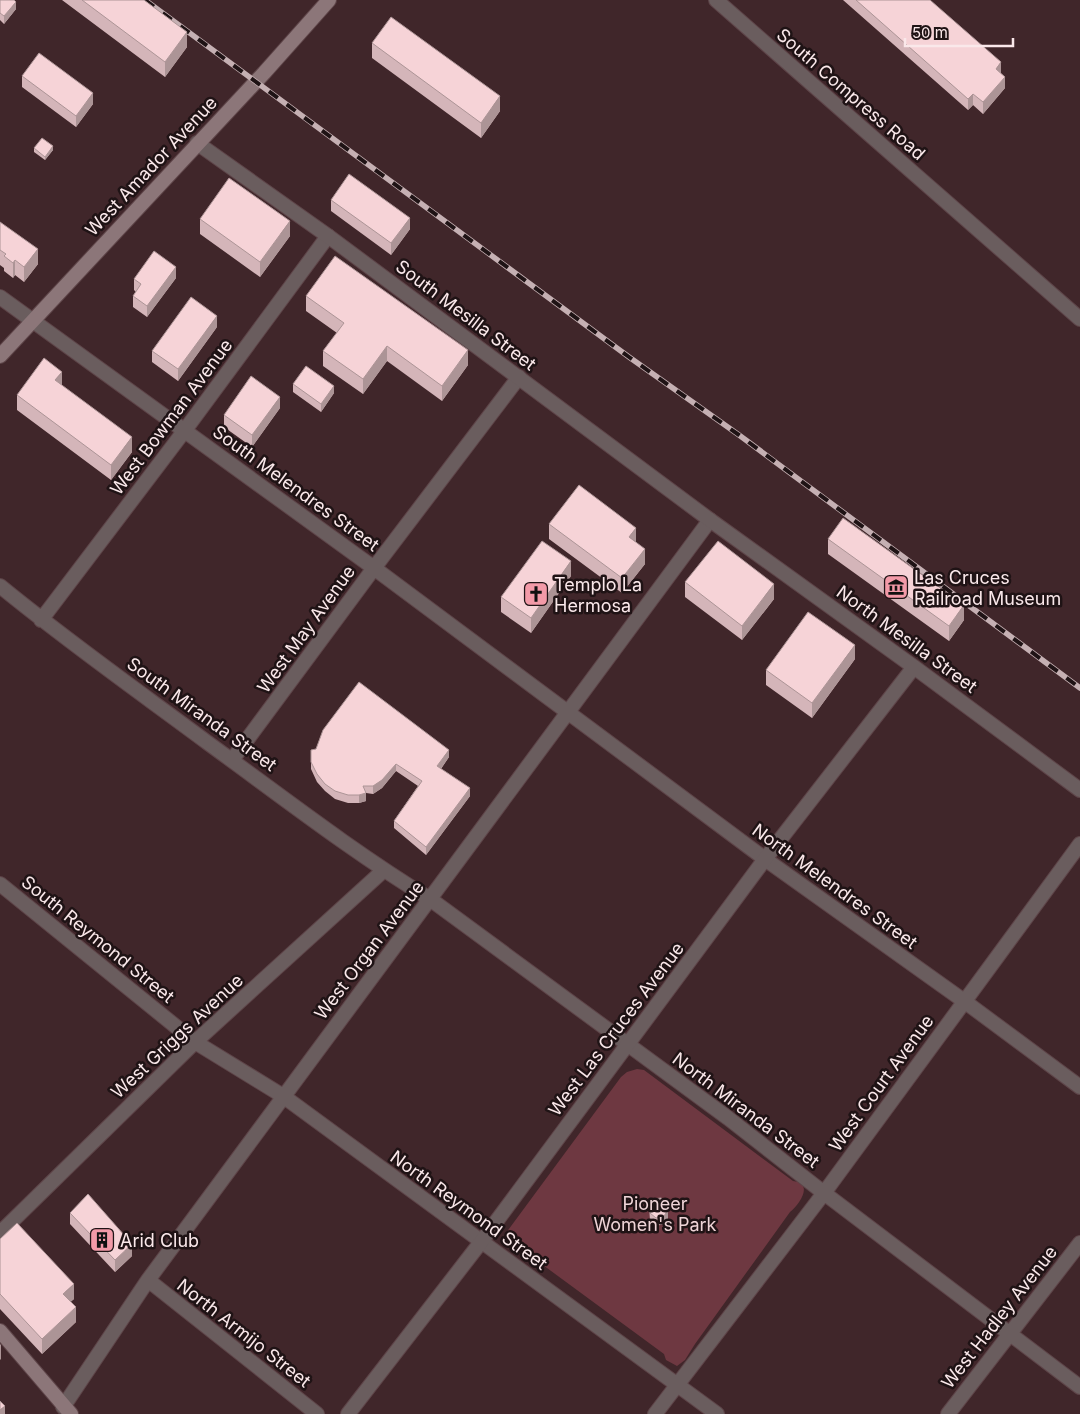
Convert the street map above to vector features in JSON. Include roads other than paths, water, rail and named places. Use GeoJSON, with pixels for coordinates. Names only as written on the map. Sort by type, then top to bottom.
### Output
{"type":"FeatureCollection","features":[{"type":"Feature","properties":{"kind":"main road","name":"West Amador Avenue"},"geometry":{"type":"LineString","coordinates":[[0,356],[260,78],[329,0]]}},
{"type":"Feature","properties":{"kind":"main road"},"geometry":{"type":"LineString","coordinates":[[0,1331],[67,1410]]}},
{"type":"Feature","properties":{"kind":"street","name":"South Compress Road"},"geometry":{"type":"LineString","coordinates":[[716,0],[1080,319]]}},
{"type":"Feature","properties":{"kind":"street","name":"South Mesilla Street"},"geometry":{"type":"LineString","coordinates":[[197,144],[328,236],[710,520]]}},
{"type":"Feature","properties":{"kind":"street","name":"West Bowman Avenue"},"geometry":{"type":"LineString","coordinates":[[41,620],[185,430],[328,236]]}},
{"type":"Feature","properties":{"kind":"street","name":"South Melendres Street"},"geometry":{"type":"LineString","coordinates":[[0,297],[374,568],[568,713]]}},
{"type":"Feature","properties":{"kind":"street","name":"West May Avenue"},"geometry":{"type":"LineString","coordinates":[[232,760],[374,568],[519,377]]}},
{"type":"Feature","properties":{"kind":"street","name":"North Mesilla Street"},"geometry":{"type":"LineString","coordinates":[[710,520],[914,667],[1080,790]]}},
{"type":"Feature","properties":{"kind":"street","name":"West Organ Avenue"},"geometry":{"type":"LineString","coordinates":[[67,1410],[148,1280],[710,520]]}},
{"type":"Feature","properties":{"kind":"street","name":"South Miranda Street"},"geometry":{"type":"LineString","coordinates":[[0,586],[41,620],[384,870]]}},
{"type":"Feature","properties":{"kind":"street","name":"West Las Cruces Avenue"},"geometry":{"type":"LineString","coordinates":[[348,1414],[481,1242],[765,859],[914,667]]}},
{"type":"Feature","properties":{"kind":"street","name":"North Melendres Street"},"geometry":{"type":"LineString","coordinates":[[568,713],[765,859],[964,1001],[1080,1087]]}},
{"type":"Feature","properties":{"kind":"street","name":"West Court Avenue"},"geometry":{"type":"LineString","coordinates":[[655,1414],[824,1193],[1080,844]]}},
{"type":"Feature","properties":{"kind":"street","name":"North Miranda Street"},"geometry":{"type":"LineString","coordinates":[[384,870],[430,899],[728,1118],[824,1193],[1080,1386]]}},
{"type":"Feature","properties":{"kind":"street","name":"West Griggs Avenue"},"geometry":{"type":"LineString","coordinates":[[0,1233],[195,1042],[384,870]]}},
{"type":"Feature","properties":{"kind":"street","name":"South Reymond Street"},"geometry":{"type":"LineString","coordinates":[[0,884],[195,1042]]}},
{"type":"Feature","properties":{"kind":"street","name":"North Reymond Street"},"geometry":{"type":"LineString","coordinates":[[195,1042],[283,1096],[718,1414]]}},
{"type":"Feature","properties":{"kind":"street","name":"West Hadley Avenue"},"geometry":{"type":"LineString","coordinates":[[948,1414],[1080,1243]]}},
{"type":"Feature","properties":{"kind":"street","name":"North Armijo Street"},"geometry":{"type":"LineString","coordinates":[[148,1280],[317,1414]]}},
{"type":"Feature","properties":{"kind":"railway"},"geometry":{"type":"LineString","coordinates":[[145,0],[629,357],[739,435],[1080,688]]}},
{"type":"Feature","properties":{"kind":"place","name":"Las Cruces Railroad Museum"},"geometry":{"type":"Point","coordinates":[896,587]}},
{"type":"Feature","properties":{"kind":"place","name":"Templo La Hermosa"},"geometry":{"type":"Point","coordinates":[536,594]}},
{"type":"Feature","properties":{"kind":"place","name":"Arid Club"},"geometry":{"type":"Point","coordinates":[102,1240]}},
{"type":"Feature","properties":{"kind":"park label","name":"Pioneer Women's Park"},"geometry":{"type":"Point","coordinates":[655,1213]}}]}
